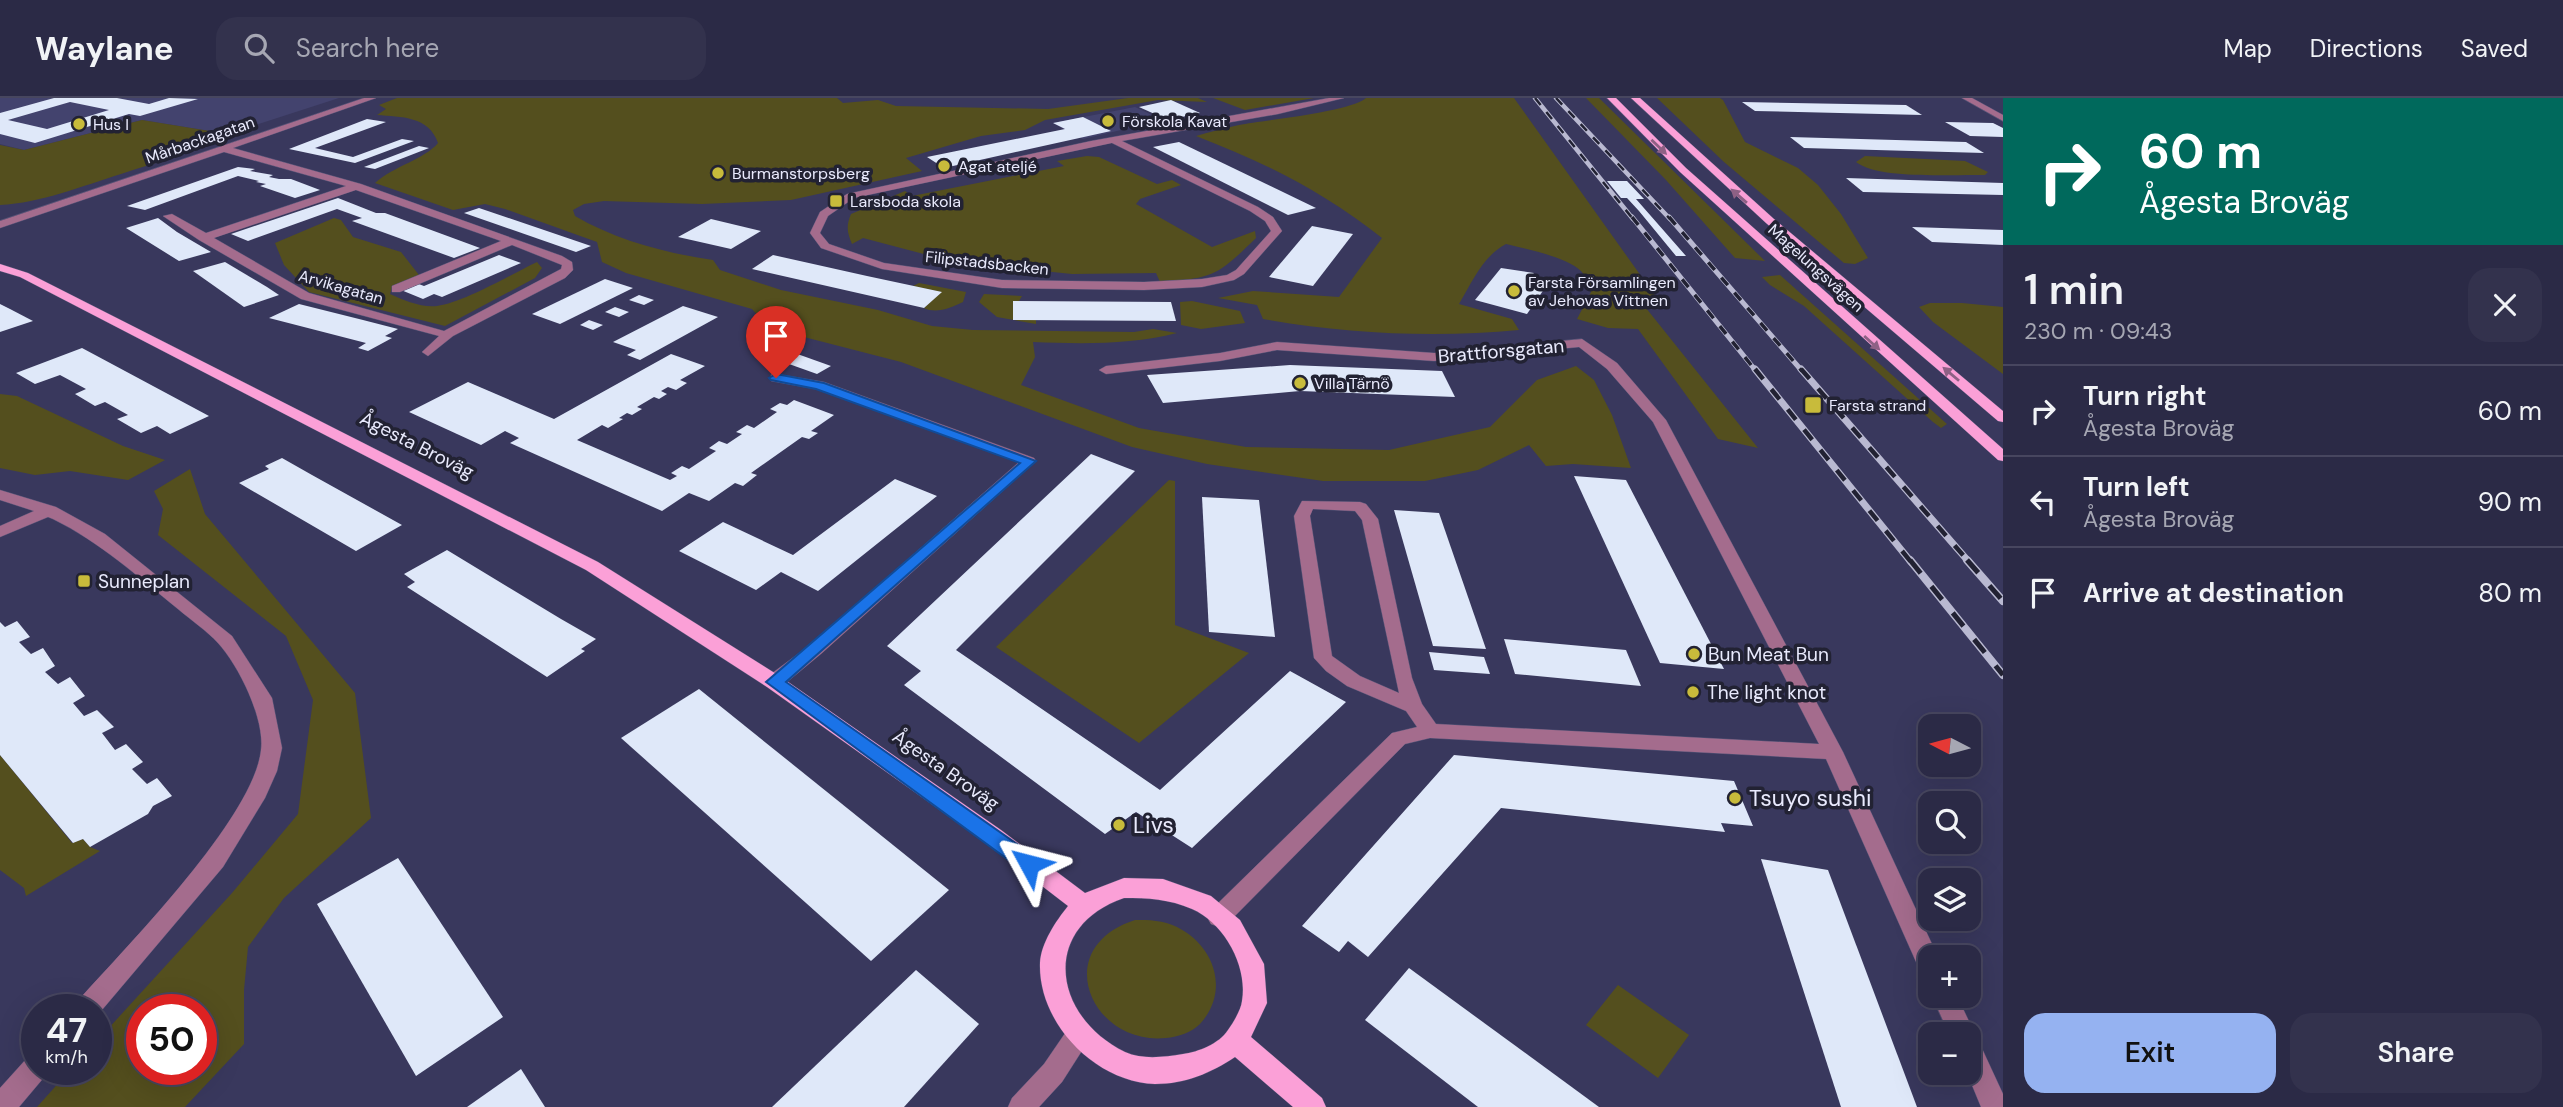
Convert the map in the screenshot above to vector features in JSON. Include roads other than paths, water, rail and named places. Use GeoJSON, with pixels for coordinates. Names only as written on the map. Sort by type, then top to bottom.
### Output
{"type":"FeatureCollection","features":[{"type":"Feature","properties":{"kind":"main road","name":"Magelungsvägen"},"geometry":{"type":"LineString","coordinates":[[1611,98],[1683,170],[1982,441],[2003,457]]}},
{"type":"Feature","properties":{"kind":"main road","name":"Magelungsvägen"},"geometry":{"type":"LineString","coordinates":[[1635,98],[1678,141],[1782,233],[2003,418]]}},
{"type":"Feature","properties":{"kind":"main road","name":"Ågesta Broväg"},"geometry":{"type":"LineString","coordinates":[[0,256],[24,275]]}},
{"type":"Feature","properties":{"kind":"main road","name":"Ågesta Broväg"},"geometry":{"type":"LineString","coordinates":[[0,267],[24,275],[543,539],[642,596],[774,682],[993,836],[1084,905]]}},
{"type":"Feature","properties":{"kind":"main road"},"geometry":{"type":"LineString","coordinates":[[1982,441],[2003,440]]}},
{"type":"Feature","properties":{"kind":"main road"},"geometry":{"type":"LineString","coordinates":[[1124,888],[1163,889],[1203,903],[1219,917],[1231,927],[1252,964],[1255,1003],[1236,1041],[1203,1064],[1155,1071],[1121,1064],[1079,1035],[1056,995],[1052,961],[1064,928],[1084,905],[1124,888]]}},
{"type":"Feature","properties":{"kind":"main road"},"geometry":{"type":"LineString","coordinates":[[1236,1041],[1313,1107]]}},
{"type":"Feature","properties":{"kind":"street","name":"Mårbackagatan"},"geometry":{"type":"LineString","coordinates":[[0,225],[372,98]]}},
{"type":"Feature","properties":{"kind":"street","name":"Filipstadsbacken"},"geometry":{"type":"LineString","coordinates":[[1113,140],[1254,209],[1269,219],[1277,231],[1240,272],[1230,278],[1202,283],[1130,286],[1013,285],[882,266],[825,246],[815,233],[824,214],[851,196],[1113,140],[1271,113],[1340,98]]}},
{"type":"Feature","properties":{"kind":"street"},"geometry":{"type":"LineString","coordinates":[[1966,98],[2003,118]]}},
{"type":"Feature","properties":{"kind":"street"},"geometry":{"type":"LineString","coordinates":[[224,149],[295,165],[558,258],[568,264],[567,270],[534,291],[449,333],[428,352]]}},
{"type":"Feature","properties":{"kind":"street","name":"Mårbackagatan"},"geometry":{"type":"LineString","coordinates":[[0,214],[118,184]]}},
{"type":"Feature","properties":{"kind":"street"},"geometry":{"type":"LineString","coordinates":[[203,238],[357,186]]}},
{"type":"Feature","properties":{"kind":"street","name":"Arvikagatan"},"geometry":{"type":"LineString","coordinates":[[168,216],[305,296],[439,332]]}},
{"type":"Feature","properties":{"kind":"street","name":"Arvikagatan"},"geometry":{"type":"LineString","coordinates":[[396,289],[512,242]]}},
{"type":"Feature","properties":{"kind":"street","name":"Brattforsgatan"},"geometry":{"type":"LineString","coordinates":[[1106,370],[1220,357],[1277,346],[1434,357],[1582,344],[1612,366],[1659,420],[1833,752],[1921,945]]}},
{"type":"Feature","properties":{"kind":"street"},"geometry":{"type":"LineString","coordinates":[[774,682],[816,649],[1029,461],[819,385],[776,378]]}},
{"type":"Feature","properties":{"kind":"street"},"geometry":{"type":"LineString","coordinates":[[0,495],[50,510],[112,546],[226,640],[262,698],[272,748],[267,771],[254,798],[215,860],[100,994]]}},
{"type":"Feature","properties":{"kind":"street"},"geometry":{"type":"LineString","coordinates":[[1413,706],[1375,692],[1334,670],[1323,658],[1303,516],[1308,504],[1360,507],[1370,519],[1403,678],[1413,706],[1430,732]]}},
{"type":"Feature","properties":{"kind":"street"},"geometry":{"type":"LineString","coordinates":[[0,532],[50,510]]}},
{"type":"Feature","properties":{"kind":"street"},"geometry":{"type":"LineString","coordinates":[[1219,917],[1399,738],[1430,732],[1833,752]]}},
{"type":"Feature","properties":{"kind":"street"},"geometry":{"type":"LineString","coordinates":[[1021,1107],[1053,1073],[1079,1035]]}},
{"type":"Feature","properties":{"kind":"street"},"geometry":{"type":"LineString","coordinates":[[1981,1076],[1995,1107]]}},
{"type":"Feature","properties":{"kind":"street"},"geometry":{"type":"LineString","coordinates":[[1,1107],[21,1084]]}},
{"type":"Feature","properties":{"kind":"railway"},"geometry":{"type":"LineString","coordinates":[[1535,98],[1633,219]]}},
{"type":"Feature","properties":{"kind":"railway"},"geometry":{"type":"LineString","coordinates":[[1556,98],[1670,219]]}},
{"type":"Feature","properties":{"kind":"railway"},"geometry":{"type":"LineString","coordinates":[[1632,217],[1756,371]]}},
{"type":"Feature","properties":{"kind":"railway"},"geometry":{"type":"LineString","coordinates":[[1669,217],[1802,371]]}},
{"type":"Feature","properties":{"kind":"railway"},"geometry":{"type":"LineString","coordinates":[[1755,369],[1911,562]]}},
{"type":"Feature","properties":{"kind":"railway"},"geometry":{"type":"LineString","coordinates":[[1801,369],[1969,562]]}},
{"type":"Feature","properties":{"kind":"railway"},"geometry":{"type":"LineString","coordinates":[[1910,560],[2003,675]]}},
{"type":"Feature","properties":{"kind":"railway"},"geometry":{"type":"LineString","coordinates":[[1967,560],[2003,601]]}},
{"type":"Feature","properties":{"kind":"place","name":"Förskola Kavat"},"geometry":{"type":"Point","coordinates":[1108,121]}},
{"type":"Feature","properties":{"kind":"place","name":"Hus I"},"geometry":{"type":"Point","coordinates":[79,124]}},
{"type":"Feature","properties":{"kind":"place","name":"Agat ateljé"},"geometry":{"type":"Point","coordinates":[944,166]}},
{"type":"Feature","properties":{"kind":"place","name":"Burmanstorpsberg"},"geometry":{"type":"Point","coordinates":[718,173]}},
{"type":"Feature","properties":{"kind":"place","name":"Larsboda skola"},"geometry":{"type":"Point","coordinates":[836,201]}},
{"type":"Feature","properties":{"kind":"place","name":"Farsta Församlingen av Jehovas Vittnen"},"geometry":{"type":"Point","coordinates":[1514,291]}},
{"type":"Feature","properties":{"kind":"place","name":"Villa Tärnö"},"geometry":{"type":"Point","coordinates":[1300,383]}},
{"type":"Feature","properties":{"kind":"place","name":"Farsta strand"},"geometry":{"type":"Point","coordinates":[1813,405]}},
{"type":"Feature","properties":{"kind":"place","name":"Sunneplan"},"geometry":{"type":"Point","coordinates":[84,581]}},
{"type":"Feature","properties":{"kind":"place","name":"Bun Meat Bun"},"geometry":{"type":"Point","coordinates":[1694,654]}},
{"type":"Feature","properties":{"kind":"place","name":"The light knot"},"geometry":{"type":"Point","coordinates":[1693,692]}},
{"type":"Feature","properties":{"kind":"place","name":"Tsuyo sushi"},"geometry":{"type":"Point","coordinates":[1735,798]}},
{"type":"Feature","properties":{"kind":"place","name":"Livs"},"geometry":{"type":"Point","coordinates":[1119,825]}}]}
